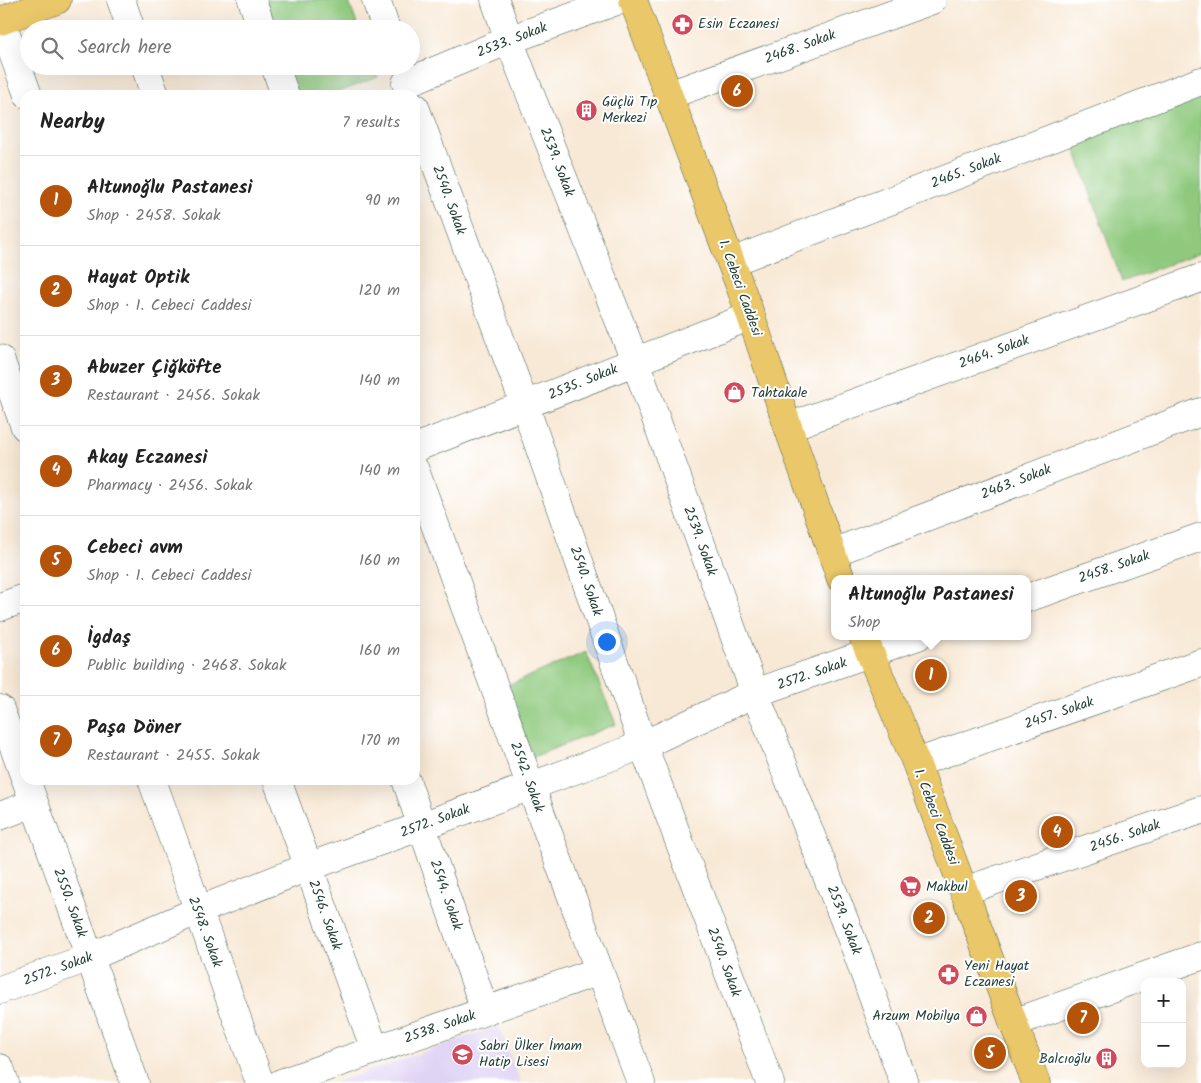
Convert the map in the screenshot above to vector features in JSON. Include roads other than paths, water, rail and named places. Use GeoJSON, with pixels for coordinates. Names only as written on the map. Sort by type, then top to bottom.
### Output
{"type":"FeatureCollection","features":[{"type":"Feature","properties":{"kind":"main road"},"geometry":{"type":"LineString","coordinates":[[0,21],[57,0]]}},
{"type":"Feature","properties":{"kind":"main road","name":"1. Cebeci Caddesi"},"geometry":{"type":"LineString","coordinates":[[633,0],[751,316],[841,575]]}},
{"type":"Feature","properties":{"kind":"main road","name":"1. Cebeci Caddesi"},"geometry":{"type":"LineString","coordinates":[[866,645],[916,764],[1036,1083]]}},
{"type":"Feature","properties":{"kind":"street"},"geometry":{"type":"LineString","coordinates":[[120,0],[128,20]]}},
{"type":"Feature","properties":{"kind":"street"},"geometry":{"type":"LineString","coordinates":[[252,0],[259,20]]}},
{"type":"Feature","properties":{"kind":"street"},"geometry":{"type":"LineString","coordinates":[[376,0],[383,20]]}},
{"type":"Feature","properties":{"kind":"street","name":"2539. Sokak"},"geometry":{"type":"LineString","coordinates":[[495,0],[635,361],[755,693],[856,950],[904,1083]]}},
{"type":"Feature","properties":{"kind":"street","name":"2533. Sokak"},"geometry":{"type":"LineString","coordinates":[[408,88],[509,40],[619,0]]}},
{"type":"Feature","properties":{"kind":"street","name":"2468. Sokak"},"geometry":{"type":"LineString","coordinates":[[669,95],[932,0]]}},
{"type":"Feature","properties":{"kind":"street"},"geometry":{"type":"LineString","coordinates":[[0,21],[20,74]]}},
{"type":"Feature","properties":{"kind":"street"},"geometry":{"type":"LineString","coordinates":[[20,75],[26,90]]}},
{"type":"Feature","properties":{"kind":"street"},"geometry":{"type":"LineString","coordinates":[[148,75],[153,90]]}},
{"type":"Feature","properties":{"kind":"street"},"geometry":{"type":"LineString","coordinates":[[278,75],[284,90]]}},
{"type":"Feature","properties":{"kind":"street","name":"2465. Sokak"},"geometry":{"type":"LineString","coordinates":[[731,262],[1201,81]]}},
{"type":"Feature","properties":{"kind":"street","name":"2540. Sokak"},"geometry":{"type":"LineString","coordinates":[[420,121],[525,406],[643,745],[770,1083]]}},
{"type":"Feature","properties":{"kind":"street","name":"2464. Sokak"},"geometry":{"type":"LineString","coordinates":[[788,427],[1201,278]]}},
{"type":"Feature","properties":{"kind":"street","name":"2535. Sokak"},"geometry":{"type":"LineString","coordinates":[[420,446],[751,316]]}},
{"type":"Feature","properties":{"kind":"street"},"geometry":{"type":"LineString","coordinates":[[0,359],[20,413]]}},
{"type":"Feature","properties":{"kind":"street","name":"2463. Sokak"},"geometry":{"type":"LineString","coordinates":[[832,552],[1201,412]]}},
{"type":"Feature","properties":{"kind":"street","name":"2542. Sokak"},"geometry":{"type":"LineString","coordinates":[[420,484],[641,1083]]}},
{"type":"Feature","properties":{"kind":"street","name":"2458. Sokak"},"geometry":{"type":"LineString","coordinates":[[1031,597],[1201,537]]}},
{"type":"Feature","properties":{"kind":"street"},"geometry":{"type":"LineString","coordinates":[[0,607],[20,600]]}},
{"type":"Feature","properties":{"kind":"street"},"geometry":{"type":"LineString","coordinates":[[866,645],[895,640]]}},
{"type":"Feature","properties":{"kind":"street","name":"2572. Sokak"},"geometry":{"type":"LineString","coordinates":[[0,990],[90,957],[197,910],[308,866],[643,745],[755,693],[866,645]]}},
{"type":"Feature","properties":{"kind":"street","name":"2457. Sokak"},"geometry":{"type":"LineString","coordinates":[[916,764],[1201,663]]}},
{"type":"Feature","properties":{"kind":"street","name":"2550. Sokak"},"geometry":{"type":"LineString","coordinates":[[0,708],[20,764]]}},
{"type":"Feature","properties":{"kind":"street","name":"2548. Sokak"},"geometry":{"type":"LineString","coordinates":[[154,785],[260,1083]]}},
{"type":"Feature","properties":{"kind":"street","name":"2546. Sokak"},"geometry":{"type":"LineString","coordinates":[[279,785],[375,1050]]}},
{"type":"Feature","properties":{"kind":"street","name":"2544. Sokak"},"geometry":{"type":"LineString","coordinates":[[408,785],[485,1011]]}},
{"type":"Feature","properties":{"kind":"street"},"geometry":{"type":"LineString","coordinates":[[0,816],[28,787]]}},
{"type":"Feature","properties":{"kind":"street","name":"2550. Sokak"},"geometry":{"type":"LineString","coordinates":[[28,787],[135,1083]]}},
{"type":"Feature","properties":{"kind":"street","name":"2456. Sokak"},"geometry":{"type":"LineString","coordinates":[[964,891],[1201,810]]}},
{"type":"Feature","properties":{"kind":"street"},"geometry":{"type":"LineString","coordinates":[[1013,1023],[1201,956]]}},
{"type":"Feature","properties":{"kind":"street","name":"2538. Sokak"},"geometry":{"type":"LineString","coordinates":[[281,1083],[600,971]]}},
{"type":"Feature","properties":{"kind":"street"},"geometry":{"type":"LineString","coordinates":[[0,1068],[5,1083]]}},
{"type":"Feature","properties":{"kind":"place","name":"Esin Eczanesi"},"geometry":{"type":"Point","coordinates":[682,24]}},
{"type":"Feature","properties":{"kind":"place","name":"İgdaş"},"geometry":{"type":"Point","coordinates":[737,91]}},
{"type":"Feature","properties":{"kind":"place","name":"Güçlü Tıp Merkezi"},"geometry":{"type":"Point","coordinates":[586,110]}},
{"type":"Feature","properties":{"kind":"place","name":"Tahtakale"},"geometry":{"type":"Point","coordinates":[735,393]}},
{"type":"Feature","properties":{"kind":"place","name":"Altunoğlu Pastanesi"},"geometry":{"type":"Point","coordinates":[931,675]}},
{"type":"Feature","properties":{"kind":"place","name":"Akay Eczanesi"},"geometry":{"type":"Point","coordinates":[1057,832]}},
{"type":"Feature","properties":{"kind":"place","name":"Makbul"},"geometry":{"type":"Point","coordinates":[910,887]}},
{"type":"Feature","properties":{"kind":"place","name":"Abuzer Çiğköfte"},"geometry":{"type":"Point","coordinates":[1021,896]}},
{"type":"Feature","properties":{"kind":"place","name":"Hayat Optik"},"geometry":{"type":"Point","coordinates":[929,918]}},
{"type":"Feature","properties":{"kind":"place","name":"Yeni Hayat Eczanesi"},"geometry":{"type":"Point","coordinates":[948,974]}},
{"type":"Feature","properties":{"kind":"place","name":"Arzum Mobilya"},"geometry":{"type":"Point","coordinates":[976,1016]}},
{"type":"Feature","properties":{"kind":"place","name":"Paşa Döner"},"geometry":{"type":"Point","coordinates":[1083,1018]}},
{"type":"Feature","properties":{"kind":"place","name":"Cebeci avm"},"geometry":{"type":"Point","coordinates":[990,1053]}},
{"type":"Feature","properties":{"kind":"place","name":"Sabri Ülker İmam Hatip Lisesi"},"geometry":{"type":"Point","coordinates":[463,1054]}},
{"type":"Feature","properties":{"kind":"place","name":"Balcıoğlu"},"geometry":{"type":"Point","coordinates":[1107,1059]}}]}
